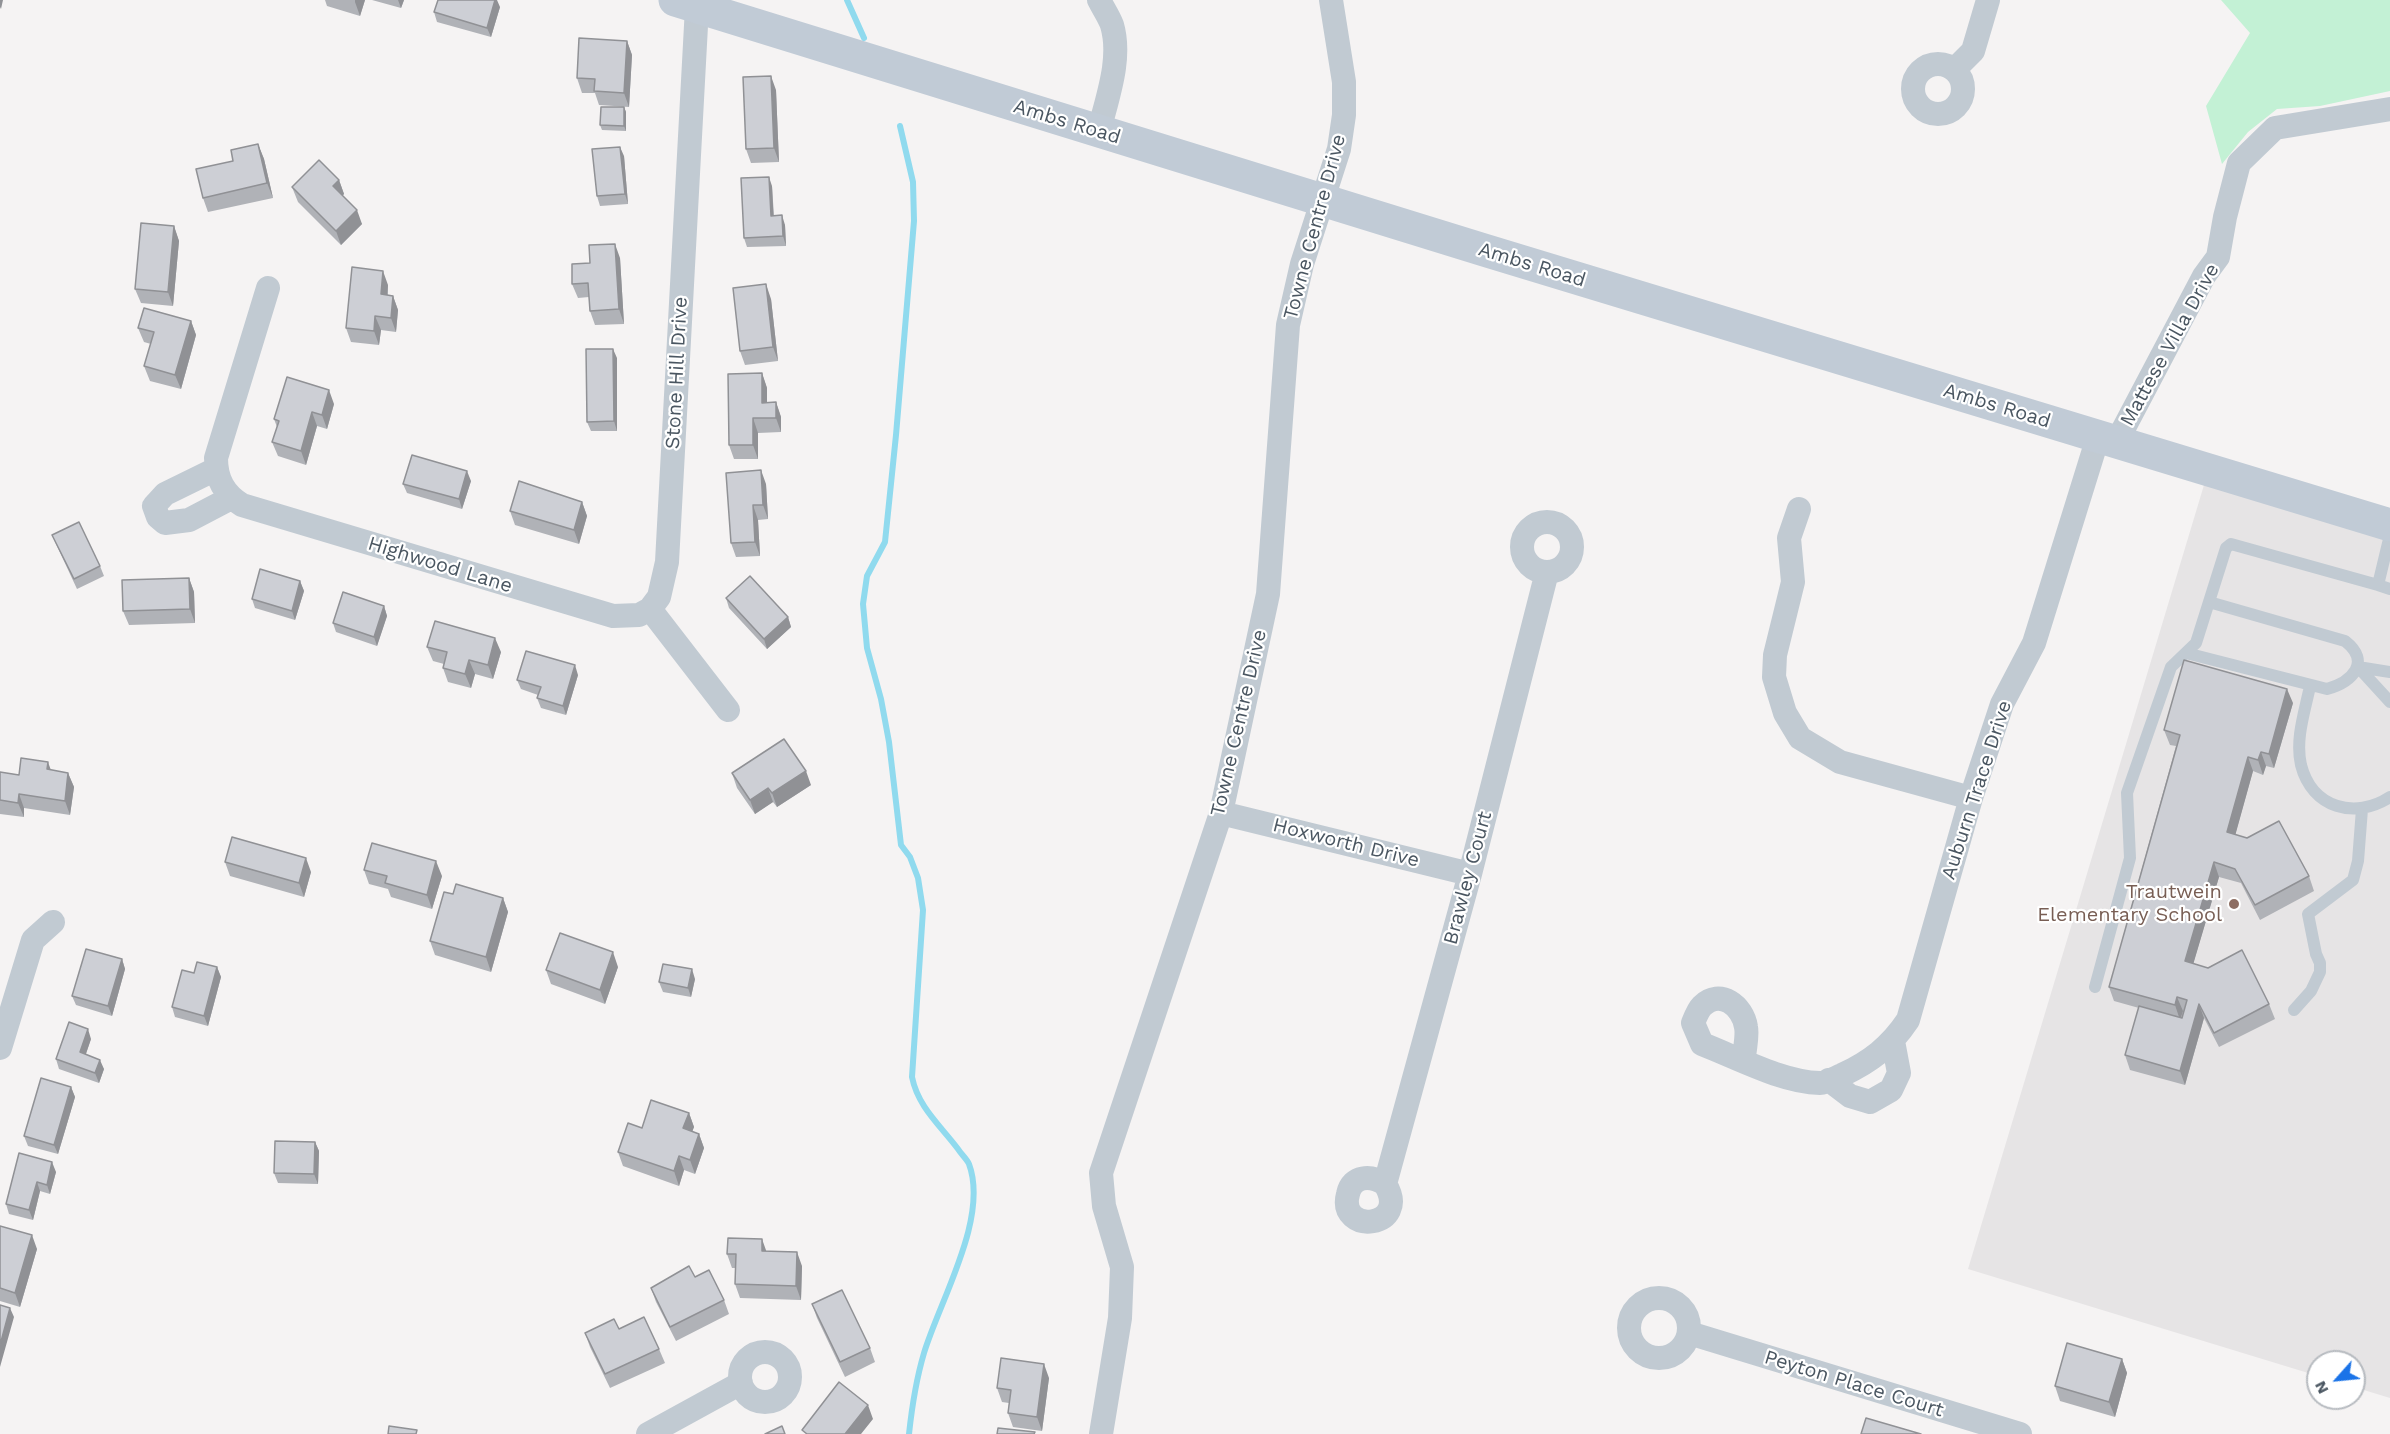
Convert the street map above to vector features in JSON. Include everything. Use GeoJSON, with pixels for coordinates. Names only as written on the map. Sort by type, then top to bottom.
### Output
{"type":"FeatureCollection","features":[{"type":"Feature","properties":{"kind":"street"},"geometry":{"type":"LineString","coordinates":[[1099,0],[1112,24],[1116,51],[1099,131]]}},
{"type":"Feature","properties":{"kind":"street","name":"Towne Centre Drive"},"geometry":{"type":"LineString","coordinates":[[1101,1434],[1120,1318],[1122,1267],[1104,1206],[1101,1173],[1221,813],[1268,594],[1288,325],[1302,264],[1339,149],[1344,115],[1344,82],[1331,0]]}},
{"type":"Feature","properties":{"kind":"street"},"geometry":{"type":"LineString","coordinates":[[1955,69],[1973,51],[1988,0]]}},
{"type":"Feature","properties":{"kind":"street","name":"Ambs Road"},"geometry":{"type":"LineString","coordinates":[[686,3],[1322,200],[2390,525]]}},
{"type":"Feature","properties":{"kind":"street","name":"Stone Hill Drive"},"geometry":{"type":"LineString","coordinates":[[650,609],[659,597],[667,562],[686,3]]}},
{"type":"Feature","properties":{"kind":"street","name":"Mattese Villa Drive"},"geometry":{"type":"LineString","coordinates":[[2107,440],[2218,257],[2225,217],[2240,163],[2275,128],[2390,110]]}},
{"type":"Feature","properties":{"kind":"street","name":"Highwood Lane"},"geometry":{"type":"LineString","coordinates":[[268,288],[216,458],[222,483],[242,506],[613,616],[639,615],[650,609]]}},
{"type":"Feature","properties":{"kind":"street","name":"Auburn Trace Drive"},"geometry":{"type":"LineString","coordinates":[[1744,1060],[1789,1078],[1822,1083],[1858,1067],[1884,1051],[1908,1020],[1971,798],[2002,704],[2034,643],[2107,440]]}},
{"type":"Feature","properties":{"kind":"street"},"geometry":{"type":"LineString","coordinates":[[1799,509],[1789,538],[1793,582],[1774,655],[1774,677],[1785,713],[1800,738],[1840,762],[1971,798]]}},
{"type":"Feature","properties":{"kind":"street","name":"Brawley Court"},"geometry":{"type":"LineString","coordinates":[[1385,1184],[1470,874],[1547,572]]}},
{"type":"Feature","properties":{"kind":"street"},"geometry":{"type":"LineString","coordinates":[[650,609],[728,710]]}},
{"type":"Feature","properties":{"kind":"street","name":"Hoxworth Drive"},"geometry":{"type":"LineString","coordinates":[[1221,813],[1470,874]]}},
{"type":"Feature","properties":{"kind":"street"},"geometry":{"type":"LineString","coordinates":[[0,1048],[33,940],[53,922]]}},
{"type":"Feature","properties":{"kind":"street"},"geometry":{"type":"LineString","coordinates":[[1830,1080],[1850,1096],[1870,1102],[1891,1090],[1899,1073],[1893,1041]]}},
{"type":"Feature","properties":{"kind":"street","name":"Peyton Place Court"},"geometry":{"type":"LineString","coordinates":[[1689,1333],[2020,1434]]}},
{"type":"Feature","properties":{"kind":"street"},"geometry":{"type":"LineString","coordinates":[[648,1434],[741,1383]]}},
{"type":"Feature","properties":{"kind":"lane"},"geometry":{"type":"LineString","coordinates":[[2095,987],[2130,858],[2127,793],[2170,667],[2196,643],[2226,548],[2231,544],[2384,587],[2390,535]]}},
{"type":"Feature","properties":{"kind":"lane"},"geometry":{"type":"LineString","coordinates":[[2209,602],[2345,640],[2354,648],[2358,667],[2390,702]]}},
{"type":"Feature","properties":{"kind":"lane"},"geometry":{"type":"LineString","coordinates":[[2186,653],[2327,689],[2342,685],[2358,667]]}},
{"type":"Feature","properties":{"kind":"lane"},"geometry":{"type":"LineString","coordinates":[[2358,667],[2390,672]]}},
{"type":"Feature","properties":{"kind":"lane"},"geometry":{"type":"LineString","coordinates":[[2310,686],[2300,732],[2301,765],[2315,791],[2325,800],[2349,810],[2362,809],[2390,797]]}},
{"type":"Feature","properties":{"kind":"lane"},"geometry":{"type":"LineString","coordinates":[[2294,1010],[2311,991],[2320,972],[2320,963],[2308,914],[2353,880],[2358,861],[2362,809]]}},
{"type":"Feature","properties":{"kind":"shaded area","name":"Trautwein Elementary School"},"geometry":{"type":"Polygon","coordinates":[[[2204,485],[2390,540],[2390,1398],[2366,1391],[2366,1350],[2306,1350],[2306,1372],[1968,1269],[2204,485]]]}},
{"type":"Feature","properties":{"kind":"green space"},"geometry":{"type":"Polygon","coordinates":[[[2221,0],[2390,0],[2390,91],[2320,106],[2277,109],[2248,132],[2222,164],[2206,106],[2250,33],[2221,0]]]}},
{"type":"Feature","properties":{"kind":"building"},"geometry":{"type":"Polygon","coordinates":[[[438,0],[495,0],[487,28],[434,12],[438,0]]]}},
{"type":"Feature","properties":{"kind":"building"},"geometry":{"type":"Polygon","coordinates":[[[579,38],[627,41],[624,93],[594,91],[595,79],[577,78],[579,38]]]}},
{"type":"Feature","properties":{"kind":"building"},"geometry":{"type":"Polygon","coordinates":[[[771,76],[774,148],[746,149],[743,77],[771,76]]]}},
{"type":"Feature","properties":{"kind":"building"},"geometry":{"type":"Polygon","coordinates":[[[601,107],[624,107],[624,126],[600,125],[601,107]]]}},
{"type":"Feature","properties":{"kind":"building"},"geometry":{"type":"Polygon","coordinates":[[[258,144],[267,183],[203,198],[196,169],[233,161],[231,150],[258,144]]]}},
{"type":"Feature","properties":{"kind":"building"},"geometry":{"type":"Polygon","coordinates":[[[620,147],[625,194],[597,196],[592,149],[620,147]]]}},
{"type":"Feature","properties":{"kind":"building"},"geometry":{"type":"Polygon","coordinates":[[[319,160],[339,180],[333,186],[357,210],[336,231],[292,187],[319,160]]]}},
{"type":"Feature","properties":{"kind":"building"},"geometry":{"type":"Polygon","coordinates":[[[769,177],[771,216],[782,215],[783,236],[744,238],[741,178],[769,177]]]}},
{"type":"Feature","properties":{"kind":"building"},"geometry":{"type":"Polygon","coordinates":[[[141,223],[174,226],[168,292],[135,289],[141,223]]]}},
{"type":"Feature","properties":{"kind":"building"},"geometry":{"type":"Polygon","coordinates":[[[615,244],[619,309],[590,311],[588,283],[572,284],[572,264],[590,263],[589,245],[615,244]]]}},
{"type":"Feature","properties":{"kind":"building"},"geometry":{"type":"Polygon","coordinates":[[[352,267],[383,271],[381,294],[393,296],[391,318],[375,316],[374,331],[346,328],[352,267]]]}},
{"type":"Feature","properties":{"kind":"building"},"geometry":{"type":"Polygon","coordinates":[[[766,284],[773,347],[740,351],[733,288],[766,284]]]}},
{"type":"Feature","properties":{"kind":"building"},"geometry":{"type":"Polygon","coordinates":[[[144,308],[191,321],[175,375],[144,366],[154,332],[138,328],[144,308]]]}},
{"type":"Feature","properties":{"kind":"building"},"geometry":{"type":"Polygon","coordinates":[[[586,349],[613,349],[614,421],[587,422],[586,349]]]}},
{"type":"Feature","properties":{"kind":"building"},"geometry":{"type":"Polygon","coordinates":[[[762,373],[762,403],[776,402],[776,418],[753,418],[753,445],[729,445],[728,374],[762,373]]]}},
{"type":"Feature","properties":{"kind":"building"},"geometry":{"type":"Polygon","coordinates":[[[287,377],[329,390],[322,415],[312,412],[301,451],[272,442],[279,421],[274,419],[287,377]]]}},
{"type":"Feature","properties":{"kind":"building"},"geometry":{"type":"Polygon","coordinates":[[[412,455],[467,471],[459,499],[403,484],[412,455]]]}},
{"type":"Feature","properties":{"kind":"building"},"geometry":{"type":"Polygon","coordinates":[[[761,470],[763,505],[753,505],[755,542],[731,543],[726,473],[761,470]]]}},
{"type":"Feature","properties":{"kind":"building"},"geometry":{"type":"Polygon","coordinates":[[[519,481],[582,502],[574,530],[510,511],[519,481]]]}},
{"type":"Feature","properties":{"kind":"building"},"geometry":{"type":"Polygon","coordinates":[[[79,522],[100,566],[74,579],[52,535],[79,522]]]}},
{"type":"Feature","properties":{"kind":"building"},"geometry":{"type":"Polygon","coordinates":[[[260,569],[300,581],[292,611],[252,599],[260,569]]]}},
{"type":"Feature","properties":{"kind":"building"},"geometry":{"type":"Polygon","coordinates":[[[750,576],[788,617],[764,639],[726,598],[750,576]]]}},
{"type":"Feature","properties":{"kind":"building"},"geometry":{"type":"Polygon","coordinates":[[[189,578],[190,609],[123,611],[122,580],[189,578]]]}},
{"type":"Feature","properties":{"kind":"building"},"geometry":{"type":"Polygon","coordinates":[[[343,592],[384,606],[374,637],[333,623],[343,592]]]}},
{"type":"Feature","properties":{"kind":"building"},"geometry":{"type":"Polygon","coordinates":[[[435,621],[495,638],[488,665],[469,660],[465,674],[443,668],[447,652],[427,647],[435,621]]]}},
{"type":"Feature","properties":{"kind":"building"},"geometry":{"type":"Polygon","coordinates":[[[526,651],[575,665],[563,706],[537,698],[541,687],[517,680],[526,651]]]}},
{"type":"Feature","properties":{"kind":"building"},"geometry":{"type":"Polygon","coordinates":[[[2184,660],[2287,689],[2269,754],[2261,752],[2258,760],[2248,757],[2227,832],[2247,838],[2279,821],[2309,876],[2255,905],[2235,869],[2214,862],[2185,961],[2208,968],[2242,950],[2269,1004],[2214,1033],[2199,1004],[2180,1071],[2125,1055],[2139,1006],[2182,1018],[2187,1000],[2177,997],[2175,1005],[2109,987],[2180,735],[2164,730],[2184,660]]]}},
{"type":"Feature","properties":{"kind":"building"},"geometry":{"type":"Polygon","coordinates":[[[784,739],[806,771],[772,793],[768,788],[750,800],[732,773],[784,739]]]}},
{"type":"Feature","properties":{"kind":"building"},"geometry":{"type":"Polygon","coordinates":[[[21,758],[48,762],[47,769],[68,773],[65,801],[19,794],[18,803],[0,800],[0,772],[19,775],[21,758]]]}},
{"type":"Feature","properties":{"kind":"building"},"geometry":{"type":"Polygon","coordinates":[[[232,837],[306,858],[299,883],[225,862],[232,837]]]}},
{"type":"Feature","properties":{"kind":"building"},"geometry":{"type":"Polygon","coordinates":[[[372,843],[436,861],[427,895],[385,883],[387,876],[364,870],[372,843]]]}},
{"type":"Feature","properties":{"kind":"building"},"geometry":{"type":"Polygon","coordinates":[[[456,884],[503,898],[486,957],[430,941],[444,892],[453,894],[456,884]]]}},
{"type":"Feature","properties":{"kind":"building"},"geometry":{"type":"Polygon","coordinates":[[[560,933],[613,952],[600,990],[546,970],[560,933]]]}},
{"type":"Feature","properties":{"kind":"building"},"geometry":{"type":"Polygon","coordinates":[[[86,949],[122,959],[108,1006],[72,996],[86,949]]]}},
{"type":"Feature","properties":{"kind":"building"},"geometry":{"type":"Polygon","coordinates":[[[197,962],[217,967],[204,1016],[172,1007],[182,970],[194,973],[197,962]]]}},
{"type":"Feature","properties":{"kind":"building"},"geometry":{"type":"Polygon","coordinates":[[[663,964],[692,969],[688,988],[659,982],[663,964]]]}},
{"type":"Feature","properties":{"kind":"building"},"geometry":{"type":"Polygon","coordinates":[[[69,1022],[88,1029],[80,1052],[100,1060],[95,1073],[56,1059],[69,1022]]]}},
{"type":"Feature","properties":{"kind":"building"},"geometry":{"type":"Polygon","coordinates":[[[41,1078],[71,1087],[54,1145],[24,1136],[41,1078]]]}},
{"type":"Feature","properties":{"kind":"building"},"geometry":{"type":"Polygon","coordinates":[[[651,1100],[689,1113],[683,1128],[699,1134],[690,1160],[679,1156],[674,1171],[618,1152],[628,1123],[642,1128],[651,1100]]]}},
{"type":"Feature","properties":{"kind":"building"},"geometry":{"type":"Polygon","coordinates":[[[275,1141],[315,1142],[314,1174],[274,1173],[275,1141]]]}},
{"type":"Feature","properties":{"kind":"building"},"geometry":{"type":"Polygon","coordinates":[[[19,1153],[52,1162],[47,1185],[37,1182],[29,1210],[6,1204],[19,1153]]]}},
{"type":"Feature","properties":{"kind":"building"},"geometry":{"type":"Polygon","coordinates":[[[0,1226],[32,1235],[15,1293],[0,1288],[0,1226]]]}},
{"type":"Feature","properties":{"kind":"building"},"geometry":{"type":"Polygon","coordinates":[[[728,1238],[762,1239],[762,1251],[797,1252],[796,1286],[735,1284],[736,1254],[727,1254],[728,1238]]]}},
{"type":"Feature","properties":{"kind":"building"},"geometry":{"type":"Polygon","coordinates":[[[689,1266],[695,1277],[709,1270],[724,1300],[670,1327],[651,1288],[689,1266]]]}},
{"type":"Feature","properties":{"kind":"building"},"geometry":{"type":"Polygon","coordinates":[[[842,1290],[870,1348],[840,1362],[812,1304],[842,1290]]]}},
{"type":"Feature","properties":{"kind":"building"},"geometry":{"type":"Polygon","coordinates":[[[0,1305],[10,1308],[0,1345],[0,1305]]]}},
{"type":"Feature","properties":{"kind":"building"},"geometry":{"type":"Polygon","coordinates":[[[644,1317],[659,1349],[605,1374],[585,1333],[614,1319],[619,1329],[644,1317]]]}},
{"type":"Feature","properties":{"kind":"building"},"geometry":{"type":"Polygon","coordinates":[[[2067,1343],[2122,1359],[2109,1402],[2055,1386],[2067,1343]]]}},
{"type":"Feature","properties":{"kind":"building"},"geometry":{"type":"Polygon","coordinates":[[[1001,1358],[1044,1364],[1037,1417],[1008,1413],[1011,1390],[997,1388],[1001,1358]]]}},
{"type":"Feature","properties":{"kind":"building"},"geometry":{"type":"Polygon","coordinates":[[[839,1382],[868,1405],[845,1434],[807,1434],[802,1430],[839,1382]]]}},
{"type":"Feature","properties":{"kind":"building"},"geometry":{"type":"Polygon","coordinates":[[[1866,1418],[1921,1434],[1861,1434],[1866,1418]]]}},
{"type":"Feature","properties":{"kind":"building"},"geometry":{"type":"Polygon","coordinates":[[[389,1426],[417,1430],[416,1434],[388,1434],[389,1426]]]}},
{"type":"Feature","properties":{"kind":"building"},"geometry":{"type":"Polygon","coordinates":[[[782,1426],[785,1434],[765,1434],[782,1426]]]}},
{"type":"Feature","properties":{"kind":"building"},"geometry":{"type":"Polygon","coordinates":[[[998,1428],[1035,1432],[1034,1434],[997,1434],[998,1428]]]}},
{"type":"Feature","properties":{"kind":"waterway"},"geometry":{"type":"LineString","coordinates":[[847,0],[864,38]]}},
{"type":"Feature","properties":{"kind":"waterway"},"geometry":{"type":"LineString","coordinates":[[900,126],[913,182],[914,221],[885,542],[867,576],[863,604],[867,648],[881,699],[889,742],[901,845],[910,857],[918,878],[923,910],[912,1077],[924,1107],[968,1162],[973,1185],[973,1209],[968,1234],[924,1353],[909,1434]]}},
{"type":"Feature","properties":{"kind":"place","name":"Trautwein Elementary School"},"geometry":{"type":"Point","coordinates":[2234,904]}}]}
